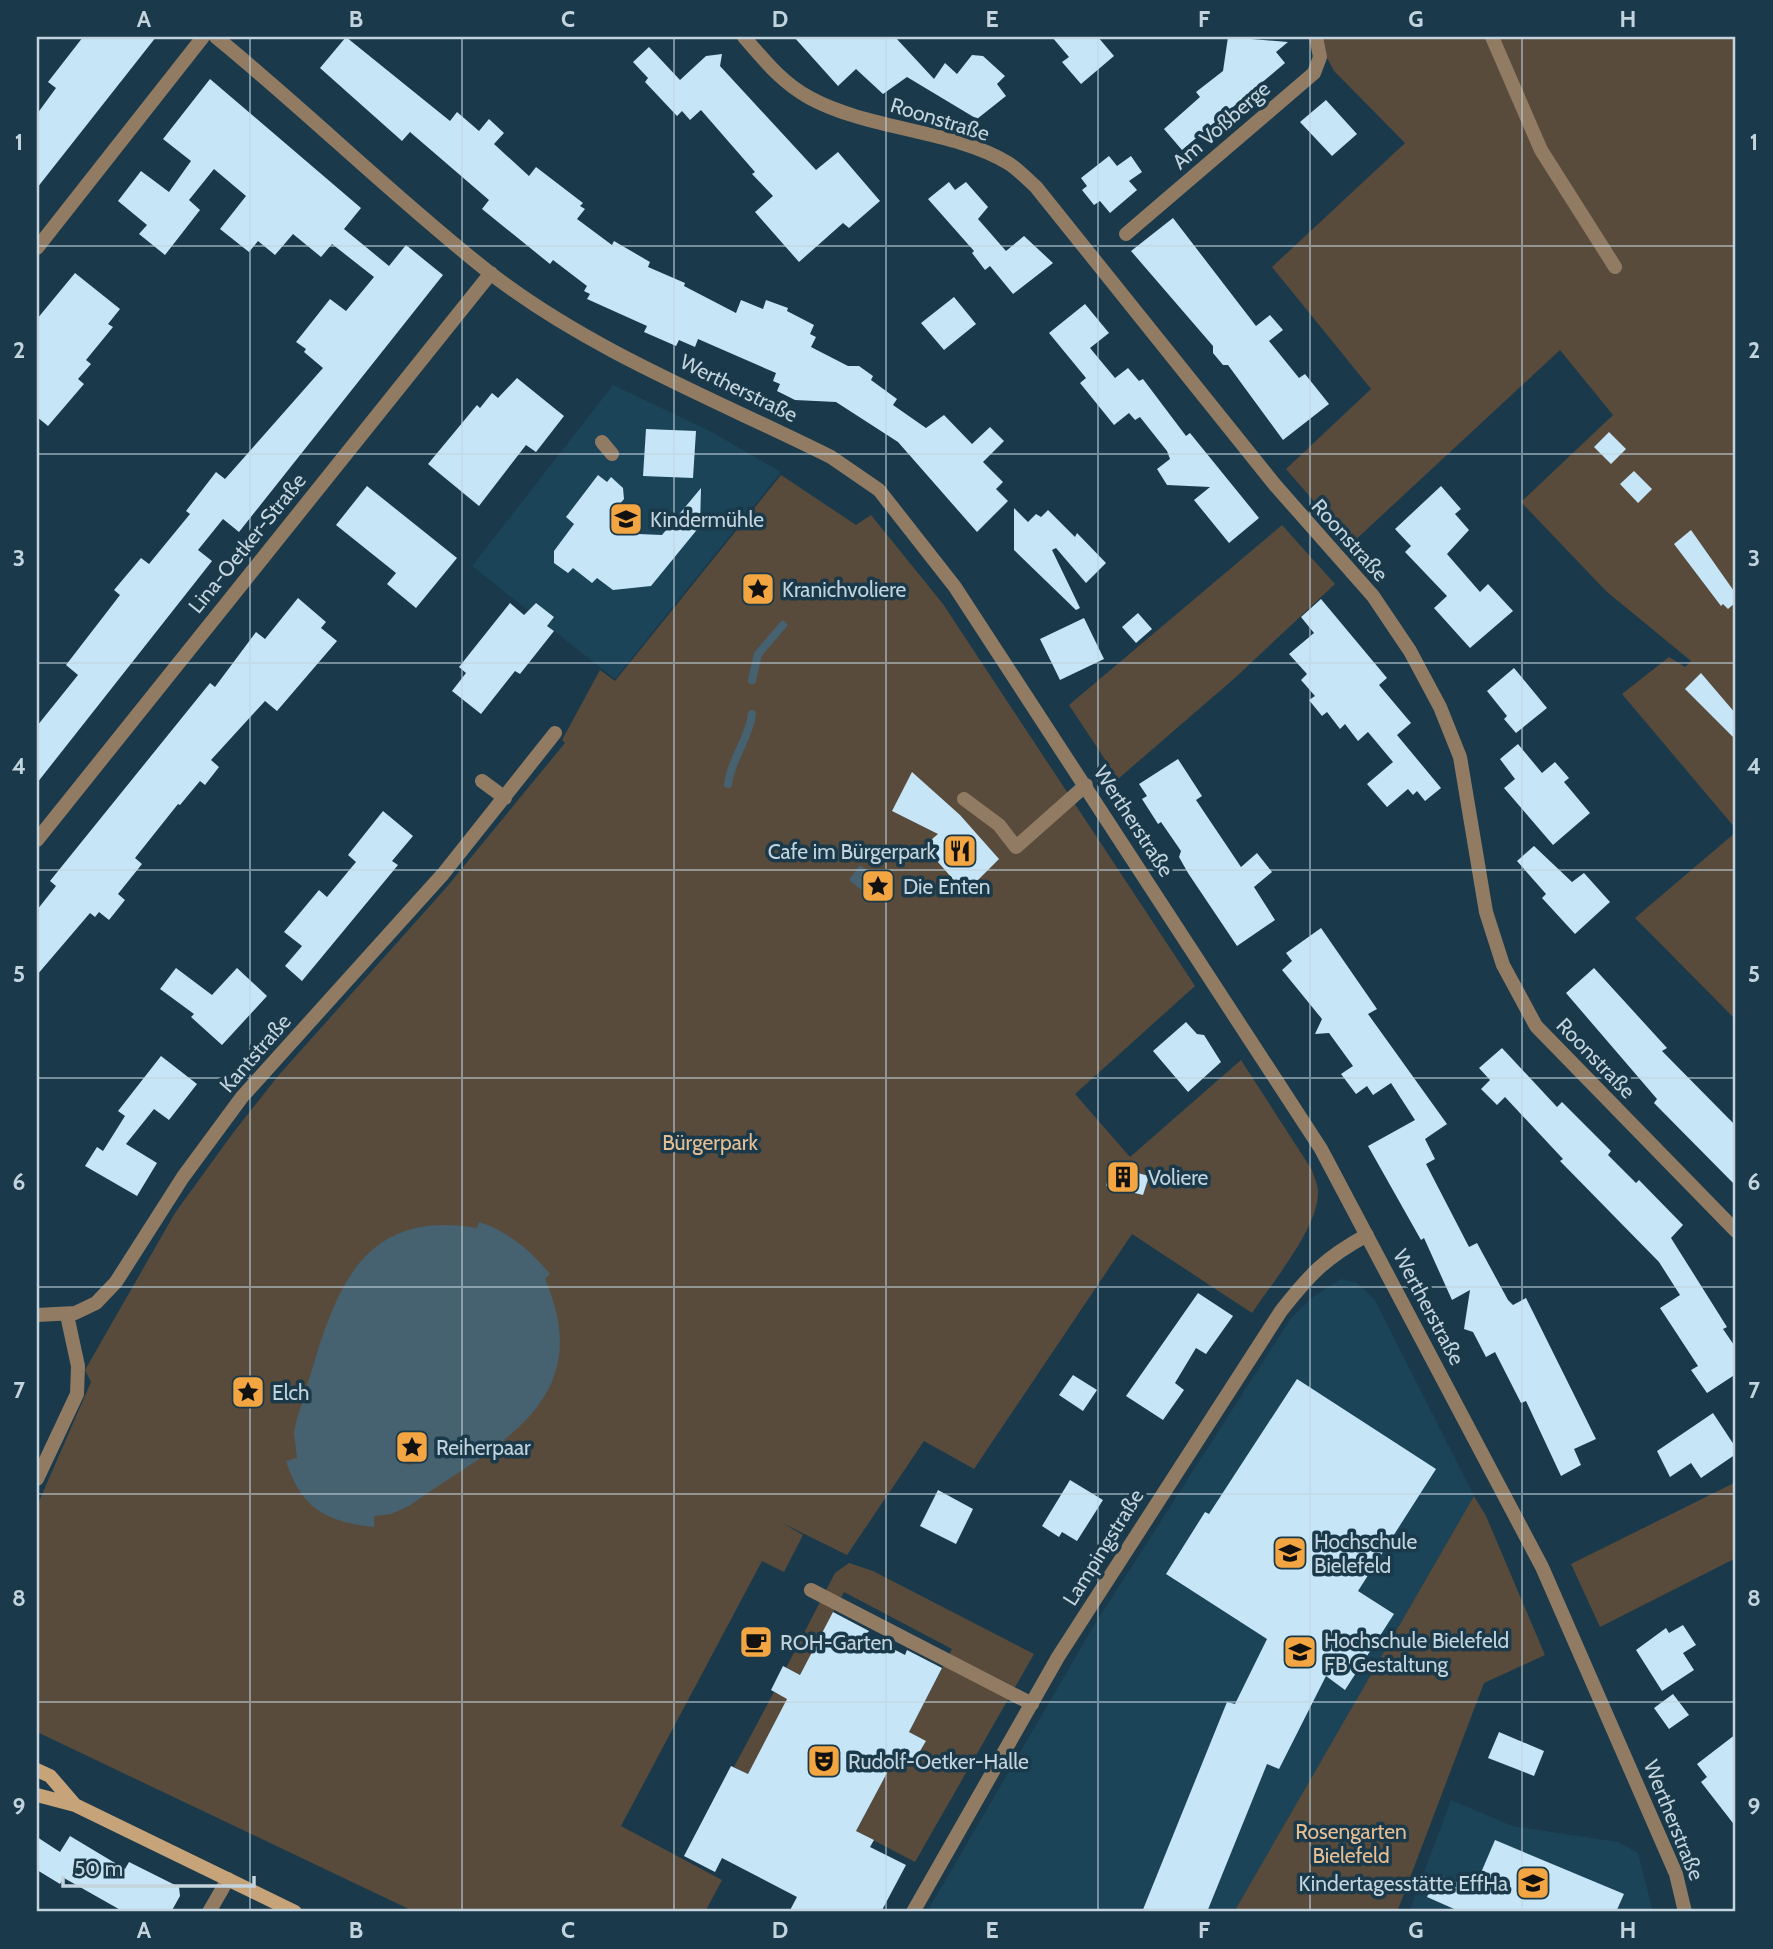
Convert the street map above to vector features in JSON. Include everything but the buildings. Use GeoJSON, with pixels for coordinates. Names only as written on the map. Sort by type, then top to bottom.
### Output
{"type":"FeatureCollection","features":[{"type":"Feature","properties":{"kind":"main road"},"geometry":{"type":"LineString","coordinates":[[37,1770],[50,1776],[75,1805]]}},
{"type":"Feature","properties":{"kind":"main road"},"geometry":{"type":"LineString","coordinates":[[37,1795],[75,1805],[295,1912]]}},
{"type":"Feature","properties":{"kind":"street"},"geometry":{"type":"LineString","coordinates":[[37,248],[203,37]]}},
{"type":"Feature","properties":{"kind":"street","name":"Wertherstraße"},"geometry":{"type":"LineString","coordinates":[[216,37],[491,273],[608,348],[831,457],[879,490],[955,587],[1321,1149],[1542,1567],[1676,1874],[1685,1912]]}},
{"type":"Feature","properties":{"kind":"street","name":"Roonstraße"},"geometry":{"type":"LineString","coordinates":[[744,37],[777,75],[811,99],[846,114],[976,150],[1007,163],[1036,187],[1275,485],[1373,596],[1410,651],[1440,707],[1460,757],[1486,912],[1503,965],[1536,1026],[1736,1231]]}},
{"type":"Feature","properties":{"kind":"street","name":"Am Voßberge"},"geometry":{"type":"LineString","coordinates":[[1126,234],[1314,73],[1320,57],[1316,37]]}},
{"type":"Feature","properties":{"kind":"street"},"geometry":{"type":"LineString","coordinates":[[1492,37],[1541,150],[1615,267]]}},
{"type":"Feature","properties":{"kind":"street","name":"Lina-Oetker-Straße"},"geometry":{"type":"LineString","coordinates":[[37,839],[491,273]]}},
{"type":"Feature","properties":{"kind":"street","name":"Kantstraße"},"geometry":{"type":"LineString","coordinates":[[37,1315],[67,1315],[96,1303],[116,1282],[183,1177],[242,1097],[443,874],[555,733]]}},
{"type":"Feature","properties":{"kind":"street"},"geometry":{"type":"LineString","coordinates":[[482,781],[505,798]]}},
{"type":"Feature","properties":{"kind":"street"},"geometry":{"type":"LineString","coordinates":[[964,799],[999,825],[1016,847],[1086,785]]}},
{"type":"Feature","properties":{"kind":"street","name":"Lampingstraße"},"geometry":{"type":"LineString","coordinates":[[912,1912],[1032,1704],[1145,1519],[1281,1311],[1307,1278],[1332,1254],[1367,1235]]}},
{"type":"Feature","properties":{"kind":"street"},"geometry":{"type":"LineString","coordinates":[[37,1479],[77,1394],[78,1366],[67,1315]]}},
{"type":"Feature","properties":{"kind":"street"},"geometry":{"type":"LineString","coordinates":[[811,1590],[1032,1704]]}},
{"type":"Feature","properties":{"kind":"street"},"geometry":{"type":"LineString","coordinates":[[209,1912],[228,1879]]}},
{"type":"Feature","properties":{"kind":"shaded area","name":"Kindermühle"},"geometry":{"type":"Polygon","coordinates":[[[613,385],[712,432],[781,472],[615,679],[472,566],[613,385]]]}},
{"type":"Feature","properties":{"kind":"shaded area"},"geometry":{"type":"Polygon","coordinates":[[[860,865],[885,885],[873,899],[849,880],[860,865]]]}},
{"type":"Feature","properties":{"kind":"shaded area"},"geometry":{"type":"Polygon","coordinates":[[[479,1222],[509,1237],[535,1257],[550,1274],[545,1279],[558,1322],[559,1358],[548,1389],[530,1416],[504,1440],[409,1506],[391,1514],[374,1516],[374,1527],[329,1516],[318,1510],[299,1490],[286,1461],[297,1458],[294,1432],[297,1419],[333,1309],[349,1278],[370,1252],[397,1234],[432,1226],[477,1228],[479,1222]],[[409,1440],[398,1445],[397,1458],[408,1465],[414,1464],[421,1452],[419,1446],[409,1440]]]}},
{"type":"Feature","properties":{"kind":"shaded area","name":"Hochschule Bielefeld"},"geometry":{"type":"Polygon","coordinates":[[[1341,1279],[1357,1283],[1375,1300],[1474,1496],[1234,1912],[927,1912],[1093,1627],[1291,1318],[1314,1296],[1341,1279]]]}},
{"type":"Feature","properties":{"kind":"shaded area","name":"Kindertagesstätte EffHa"},"geometry":{"type":"Polygon","coordinates":[[[1451,1800],[1512,1826],[1618,1842],[1638,1853],[1653,1912],[1409,1912],[1451,1800]]]}},
{"type":"Feature","properties":{"kind":"green space"},"geometry":{"type":"Polygon","coordinates":[[[1316,37],[1736,37],[1736,829],[1622,694],[1669,657],[1685,667],[1691,661],[1606,591],[1521,502],[1613,415],[1560,350],[1351,544],[1286,469],[1371,389],[1272,267],[1405,143],[1334,71],[1316,37]]]}},
{"type":"Feature","properties":{"kind":"green space","name":"Bürgerpark"},"geometry":{"type":"Polygon","coordinates":[[[781,475],[856,525],[871,515],[943,604],[1195,986],[1075,1094],[1130,1157],[1241,1060],[1312,1170],[1318,1189],[1316,1206],[1303,1238],[1252,1313],[1132,1234],[974,1469],[924,1441],[847,1555],[782,1523],[803,1535],[784,1572],[762,1561],[621,1826],[722,1880],[705,1912],[415,1912],[37,1732],[37,1506],[91,1382],[85,1370],[175,1213],[278,1076],[445,889],[565,743],[562,740],[600,670],[615,681],[781,475]]]}},
{"type":"Feature","properties":{"kind":"green space"},"geometry":{"type":"Polygon","coordinates":[[[1282,525],[1335,584],[1236,677],[1118,779],[1069,705],[1282,525]]]}},
{"type":"Feature","properties":{"kind":"green space"},"geometry":{"type":"Polygon","coordinates":[[[1736,832],[1736,1020],[1635,918],[1736,832]]]}},
{"type":"Feature","properties":{"kind":"green space"},"geometry":{"type":"Polygon","coordinates":[[[1736,1482],[1736,1558],[1600,1627],[1571,1564],[1736,1482]]]}},
{"type":"Feature","properties":{"kind":"green space","name":"Rosengarten Bielefeld"},"geometry":{"type":"Polygon","coordinates":[[[1474,1496],[1486,1516],[1545,1655],[1484,1683],[1397,1912],[1234,1912],[1474,1496]]]}},
{"type":"Feature","properties":{"kind":"green space"},"geometry":{"type":"Polygon","coordinates":[[[849,1563],[873,1571],[1034,1654],[915,1862],[856,1831],[896,1756],[913,1765],[926,1741],[909,1732],[952,1649],[844,1592],[800,1675],[786,1668],[835,1573],[849,1563]]]}},
{"type":"Feature","properties":{"kind":"green space"},"geometry":{"type":"Polygon","coordinates":[[[774,1692],[788,1699],[748,1774],[734,1767],[774,1692]]]}},
{"type":"Feature","properties":{"kind":"waterway"},"geometry":{"type":"LineString","coordinates":[[752,680],[758,654],[783,625]]}},
{"type":"Feature","properties":{"kind":"waterway"},"geometry":{"type":"LineString","coordinates":[[728,784],[752,714]]}},
{"type":"Feature","properties":{"kind":"place","name":"Kindermühle"},"geometry":{"type":"Point","coordinates":[626,519]}},
{"type":"Feature","properties":{"kind":"place","name":"Kranichvoliere"},"geometry":{"type":"Point","coordinates":[758,589]}},
{"type":"Feature","properties":{"kind":"place","name":"Cafe im Bürgerpark"},"geometry":{"type":"Point","coordinates":[960,851]}},
{"type":"Feature","properties":{"kind":"place","name":"Die Enten"},"geometry":{"type":"Point","coordinates":[878,886]}},
{"type":"Feature","properties":{"kind":"place","name":"Voliere"},"geometry":{"type":"Point","coordinates":[1123,1177]}},
{"type":"Feature","properties":{"kind":"place","name":"Elch"},"geometry":{"type":"Point","coordinates":[248,1392]}},
{"type":"Feature","properties":{"kind":"place","name":"Reiherpaar"},"geometry":{"type":"Point","coordinates":[412,1447]}},
{"type":"Feature","properties":{"kind":"place","name":"Hochschule Bielefeld"},"geometry":{"type":"Point","coordinates":[1290,1553]}},
{"type":"Feature","properties":{"kind":"place","name":"ROH-Garten"},"geometry":{"type":"Point","coordinates":[756,1642]}},
{"type":"Feature","properties":{"kind":"place","name":"Hochschule Bielefeld FB Gestaltung"},"geometry":{"type":"Point","coordinates":[1300,1652]}},
{"type":"Feature","properties":{"kind":"place","name":"Rudolf-Oetker-Halle"},"geometry":{"type":"Point","coordinates":[824,1761]}},
{"type":"Feature","properties":{"kind":"place","name":"Kindertagesstätte EffHa"},"geometry":{"type":"Point","coordinates":[1533,1883]}}]}
